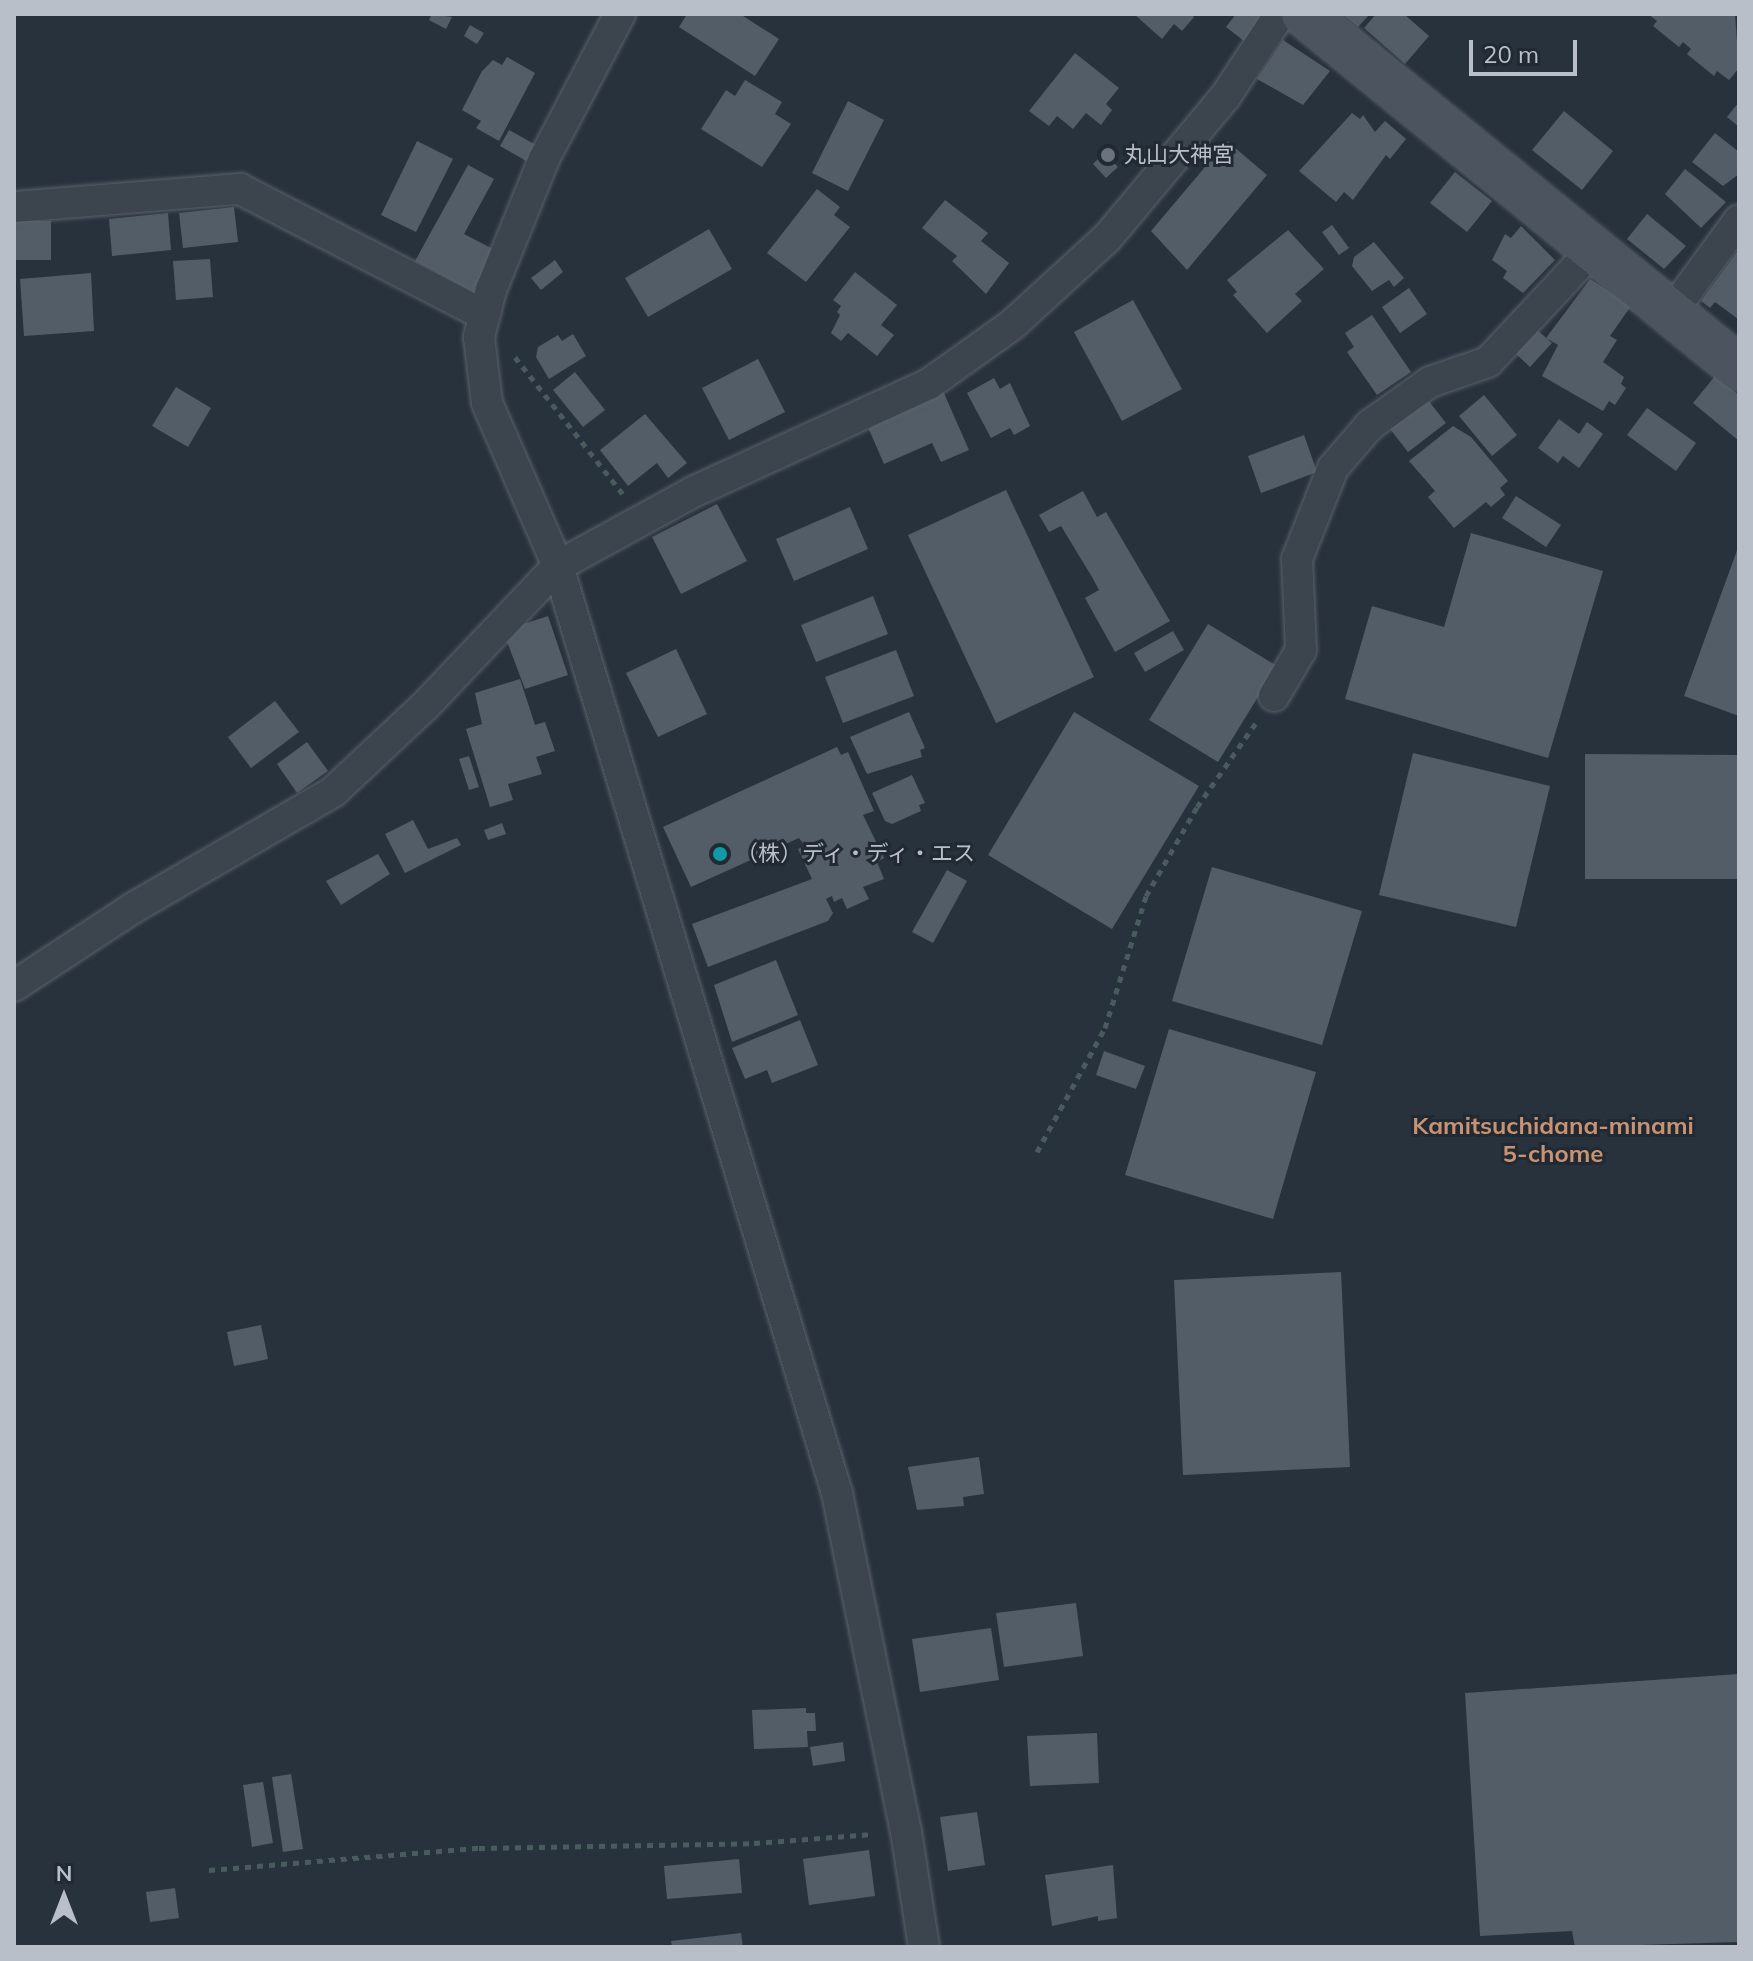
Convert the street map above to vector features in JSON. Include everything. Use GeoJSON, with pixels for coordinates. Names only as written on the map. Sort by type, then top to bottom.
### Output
{"type":"FeatureCollection","features":[{"type":"Feature","properties":{"kind":"street"},"geometry":{"type":"LineString","coordinates":[[620,14],[544,159],[484,315],[479,337],[487,403],[558,566],[837,1493],[906,1831],[924,1947]]}},
{"type":"Feature","properties":{"kind":"street"},"geometry":{"type":"LineString","coordinates":[[14,986],[133,908],[333,792],[425,706],[558,566],[646,522],[695,491],[929,384],[1013,324],[1117,227],[1225,97],[1280,14]]}},
{"type":"Feature","properties":{"kind":"street"},"geometry":{"type":"LineString","coordinates":[[1304,14],[1739,368]]}},
{"type":"Feature","properties":{"kind":"street"},"geometry":{"type":"LineString","coordinates":[[14,207],[240,189],[484,315]]}},
{"type":"Feature","properties":{"kind":"street"},"geometry":{"type":"LineString","coordinates":[[1671,313],[1739,220]]}},
{"type":"Feature","properties":{"kind":"street"},"geometry":{"type":"LineString","coordinates":[[1274,696],[1301,650],[1297,559],[1333,468],[1370,425],[1430,382],[1488,362],[1592,251]]}},
{"type":"Feature","properties":{"kind":"path"},"geometry":{"type":"LineString","coordinates":[[484,315],[646,522]]}},
{"type":"Feature","properties":{"kind":"path"},"geometry":{"type":"LineString","coordinates":[[1037,1152],[1105,1028],[1146,896],[1197,807],[1274,696]]}},
{"type":"Feature","properties":{"kind":"path"},"geometry":{"type":"LineString","coordinates":[[209,1870],[465,1849],[754,1843],[906,1831]]}},
{"type":"Feature","properties":{"kind":"building"},"geometry":{"type":"Polygon","coordinates":[[[432,14],[452,17],[446,29],[429,20],[432,14]]]}},
{"type":"Feature","properties":{"kind":"building"},"geometry":{"type":"Polygon","coordinates":[[[687,14],[740,14],[779,39],[755,76],[679,27],[687,14]]]}},
{"type":"Feature","properties":{"kind":"building"},"geometry":{"type":"Polygon","coordinates":[[[1134,14],[1191,14],[1194,17],[1182,31],[1174,24],[1162,39],[1134,14]]]}},
{"type":"Feature","properties":{"kind":"building"},"geometry":{"type":"Polygon","coordinates":[[[1236,14],[1265,14],[1244,41],[1226,27],[1236,14]]]}},
{"type":"Feature","properties":{"kind":"building"},"geometry":{"type":"Polygon","coordinates":[[[1342,14],[1370,14],[1358,27],[1342,14]]]}},
{"type":"Feature","properties":{"kind":"building"},"geometry":{"type":"Polygon","coordinates":[[[1376,14],[1404,14],[1429,36],[1405,64],[1364,28],[1376,14]]]}},
{"type":"Feature","properties":{"kind":"building"},"geometry":{"type":"Polygon","coordinates":[[[1648,14],[1735,14],[1739,68],[1729,80],[1717,71],[1714,76],[1687,54],[1691,49],[1683,42],[1679,47],[1653,26],[1657,21],[1648,14]]]}},
{"type":"Feature","properties":{"kind":"building"},"geometry":{"type":"Polygon","coordinates":[[[470,25],[484,33],[477,44],[464,36],[470,25]]]}},
{"type":"Feature","properties":{"kind":"building"},"geometry":{"type":"Polygon","coordinates":[[[1283,40],[1330,71],[1303,105],[1257,79],[1283,40]]]}},
{"type":"Feature","properties":{"kind":"building"},"geometry":{"type":"Polygon","coordinates":[[[1075,53],[1119,88],[1106,104],[1112,110],[1101,125],[1086,113],[1073,129],[1057,116],[1049,126],[1029,111],[1075,53]]]}},
{"type":"Feature","properties":{"kind":"building"},"geometry":{"type":"Polygon","coordinates":[[[507,57],[535,73],[499,141],[476,128],[481,121],[462,110],[482,71],[493,60],[502,65],[507,57]]]}},
{"type":"Feature","properties":{"kind":"building"},"geometry":{"type":"Polygon","coordinates":[[[745,80],[782,102],[775,114],[791,124],[762,167],[701,129],[726,90],[735,96],[745,80]]]}},
{"type":"Feature","properties":{"kind":"building"},"geometry":{"type":"Polygon","coordinates":[[[848,101],[884,120],[848,191],[812,173],[848,101]]]}},
{"type":"Feature","properties":{"kind":"building"},"geometry":{"type":"Polygon","coordinates":[[[1739,102],[1739,127],[1727,117],[1739,102]]]}},
{"type":"Feature","properties":{"kind":"building"},"geometry":{"type":"Polygon","coordinates":[[[1564,111],[1613,151],[1582,190],[1532,150],[1564,111]]]}},
{"type":"Feature","properties":{"kind":"building"},"geometry":{"type":"Polygon","coordinates":[[[1352,113],[1360,119],[1363,115],[1375,132],[1385,121],[1406,139],[1390,159],[1386,155],[1353,200],[1344,192],[1336,202],[1299,171],[1352,113]]]}},
{"type":"Feature","properties":{"kind":"building"},"geometry":{"type":"Polygon","coordinates":[[[509,130],[536,145],[526,161],[500,146],[509,130]]]}},
{"type":"Feature","properties":{"kind":"building"},"geometry":{"type":"Polygon","coordinates":[[[1715,133],[1739,152],[1739,174],[1723,186],[1692,162],[1715,133]]]}},
{"type":"Feature","properties":{"kind":"building"},"geometry":{"type":"Polygon","coordinates":[[[417,141],[453,159],[416,232],[381,215],[417,141]]]}},
{"type":"Feature","properties":{"kind":"building"},"geometry":{"type":"Polygon","coordinates":[[[1227,141],[1267,175],[1187,270],[1151,231],[1227,141]]]}},
{"type":"Feature","properties":{"kind":"building"},"geometry":{"type":"Polygon","coordinates":[[[1104,153],[1118,167],[1106,178],[1093,164],[1104,153]]]}},
{"type":"Feature","properties":{"kind":"building"},"geometry":{"type":"Polygon","coordinates":[[[468,165],[494,179],[464,234],[495,250],[473,292],[415,261],[468,165]]]}},
{"type":"Feature","properties":{"kind":"building"},"geometry":{"type":"Polygon","coordinates":[[[1685,169],[1726,202],[1701,228],[1665,194],[1685,169]]]}},
{"type":"Feature","properties":{"kind":"building"},"geometry":{"type":"Polygon","coordinates":[[[1455,172],[1492,201],[1467,232],[1430,203],[1455,172]]]}},
{"type":"Feature","properties":{"kind":"building"},"geometry":{"type":"Polygon","coordinates":[[[817,189],[840,207],[834,215],[850,227],[806,282],[767,253],[817,189]]]}},
{"type":"Feature","properties":{"kind":"building"},"geometry":{"type":"Polygon","coordinates":[[[945,200],[988,233],[981,241],[1009,263],[986,294],[952,261],[957,256],[922,228],[945,200]]]}},
{"type":"Feature","properties":{"kind":"building"},"geometry":{"type":"Polygon","coordinates":[[[234,207],[238,242],[183,248],[179,213],[234,207]]]}},
{"type":"Feature","properties":{"kind":"building"},"geometry":{"type":"Polygon","coordinates":[[[168,213],[171,250],[112,256],[109,219],[168,213]]]}},
{"type":"Feature","properties":{"kind":"building"},"geometry":{"type":"Polygon","coordinates":[[[1647,214],[1686,246],[1664,269],[1627,239],[1647,214]]]}},
{"type":"Feature","properties":{"kind":"building"},"geometry":{"type":"Polygon","coordinates":[[[14,221],[51,221],[51,260],[14,260],[14,221]]]}},
{"type":"Feature","properties":{"kind":"building"},"geometry":{"type":"Polygon","coordinates":[[[1332,225],[1349,248],[1339,255],[1322,232],[1332,225]]]}},
{"type":"Feature","properties":{"kind":"building"},"geometry":{"type":"Polygon","coordinates":[[[1521,226],[1555,260],[1523,293],[1503,278],[1507,271],[1492,260],[1505,234],[1511,238],[1521,226]]]}},
{"type":"Feature","properties":{"kind":"building"},"geometry":{"type":"Polygon","coordinates":[[[709,229],[732,269],[648,317],[625,278],[709,229]]]}},
{"type":"Feature","properties":{"kind":"building"},"geometry":{"type":"Polygon","coordinates":[[[1288,230],[1324,269],[1295,294],[1302,301],[1267,333],[1233,295],[1237,292],[1227,280],[1288,230]]]}},
{"type":"Feature","properties":{"kind":"building"},"geometry":{"type":"Polygon","coordinates":[[[1374,242],[1404,278],[1394,287],[1389,280],[1372,291],[1352,266],[1354,257],[1374,242]]]}},
{"type":"Feature","properties":{"kind":"building"},"geometry":{"type":"Polygon","coordinates":[[[1739,249],[1738,319],[1715,302],[1710,308],[1701,301],[1739,249]]]}},
{"type":"Feature","properties":{"kind":"building"},"geometry":{"type":"Polygon","coordinates":[[[210,259],[213,297],[176,300],[173,261],[210,259]]]}},
{"type":"Feature","properties":{"kind":"building"},"geometry":{"type":"Polygon","coordinates":[[[555,260],[563,272],[541,290],[531,278],[555,260]]]}},
{"type":"Feature","properties":{"kind":"building"},"geometry":{"type":"Polygon","coordinates":[[[855,272],[897,305],[881,325],[894,335],[877,356],[848,333],[841,341],[831,333],[841,306],[833,300],[855,272]]]}},
{"type":"Feature","properties":{"kind":"building"},"geometry":{"type":"Polygon","coordinates":[[[91,273],[94,331],[24,336],[20,279],[91,273]]]}},
{"type":"Feature","properties":{"kind":"building"},"geometry":{"type":"Polygon","coordinates":[[[1590,279],[1631,306],[1610,336],[1617,340],[1603,362],[1624,377],[1621,384],[1626,388],[1615,405],[1609,401],[1603,411],[1542,376],[1558,345],[1546,338],[1590,279]]]}},
{"type":"Feature","properties":{"kind":"building"},"geometry":{"type":"Polygon","coordinates":[[[1409,288],[1427,314],[1400,333],[1382,307],[1409,288]]]}},
{"type":"Feature","properties":{"kind":"building"},"geometry":{"type":"Polygon","coordinates":[[[1133,300],[1182,389],[1122,421],[1074,332],[1133,300]]]}},
{"type":"Feature","properties":{"kind":"building"},"geometry":{"type":"Polygon","coordinates":[[[1372,315],[1411,372],[1377,395],[1347,352],[1354,347],[1345,333],[1372,315]]]}},
{"type":"Feature","properties":{"kind":"building"},"geometry":{"type":"Polygon","coordinates":[[[1535,328],[1552,343],[1530,367],[1513,351],[1535,328]]]}},
{"type":"Feature","properties":{"kind":"building"},"geometry":{"type":"Polygon","coordinates":[[[573,334],[586,356],[549,379],[536,357],[538,347],[558,335],[562,341],[573,334]]]}},
{"type":"Feature","properties":{"kind":"building"},"geometry":{"type":"Polygon","coordinates":[[[758,359],[785,412],[729,440],[702,388],[758,359]]]}},
{"type":"Feature","properties":{"kind":"building"},"geometry":{"type":"Polygon","coordinates":[[[575,372],[605,410],[583,427],[553,390],[575,372]]]}},
{"type":"Feature","properties":{"kind":"building"},"geometry":{"type":"Polygon","coordinates":[[[1715,376],[1739,395],[1739,441],[1693,403],[1715,376]]]}},
{"type":"Feature","properties":{"kind":"building"},"geometry":{"type":"Polygon","coordinates":[[[994,378],[1000,389],[1010,383],[1030,426],[1014,435],[1010,428],[991,438],[967,393],[994,378]]]}},
{"type":"Feature","properties":{"kind":"building"},"geometry":{"type":"Polygon","coordinates":[[[176,387],[211,408],[188,447],[152,426],[176,387]]]}},
{"type":"Feature","properties":{"kind":"building"},"geometry":{"type":"Polygon","coordinates":[[[943,391],[969,450],[941,462],[932,443],[884,464],[867,425],[943,391]]]}},
{"type":"Feature","properties":{"kind":"building"},"geometry":{"type":"Polygon","coordinates":[[[1484,395],[1517,435],[1492,456],[1459,416],[1484,395]]]}},
{"type":"Feature","properties":{"kind":"building"},"geometry":{"type":"Polygon","coordinates":[[[1428,400],[1446,423],[1408,452],[1390,429],[1428,400]]]}},
{"type":"Feature","properties":{"kind":"building"},"geometry":{"type":"Polygon","coordinates":[[[1647,408],[1696,443],[1676,471],[1627,435],[1647,408]]]}},
{"type":"Feature","properties":{"kind":"building"},"geometry":{"type":"Polygon","coordinates":[[[645,414],[687,463],[668,478],[657,463],[628,486],[600,450],[645,414]]]}},
{"type":"Feature","properties":{"kind":"building"},"geometry":{"type":"Polygon","coordinates":[[[1559,419],[1579,434],[1587,422],[1603,434],[1579,468],[1563,456],[1558,463],[1538,448],[1559,419]]]}},
{"type":"Feature","properties":{"kind":"building"},"geometry":{"type":"Polygon","coordinates":[[[1453,426],[1471,437],[1508,481],[1500,488],[1505,495],[1491,507],[1486,502],[1454,528],[1428,497],[1435,491],[1409,461],[1453,426]]]}},
{"type":"Feature","properties":{"kind":"building"},"geometry":{"type":"Polygon","coordinates":[[[1304,435],[1317,472],[1261,493],[1248,456],[1304,435]]]}},
{"type":"Feature","properties":{"kind":"building"},"geometry":{"type":"Polygon","coordinates":[[[1006,490],[1094,677],[996,723],[908,535],[1006,490]]]}},
{"type":"Feature","properties":{"kind":"building"},"geometry":{"type":"Polygon","coordinates":[[[1083,491],[1097,517],[1106,512],[1170,621],[1115,652],[1085,598],[1099,590],[1092,577],[1061,526],[1049,532],[1039,515],[1083,491]]]}},
{"type":"Feature","properties":{"kind":"building"},"geometry":{"type":"Polygon","coordinates":[[[1516,496],[1561,525],[1546,547],[1502,518],[1516,496]]]}},
{"type":"Feature","properties":{"kind":"building"},"geometry":{"type":"Polygon","coordinates":[[[717,504],[747,561],[681,594],[652,537],[717,504]]]}},
{"type":"Feature","properties":{"kind":"building"},"geometry":{"type":"Polygon","coordinates":[[[850,507],[868,549],[794,581],[776,539],[850,507]]]}},
{"type":"Feature","properties":{"kind":"building"},"geometry":{"type":"Polygon","coordinates":[[[1471,533],[1603,571],[1548,758],[1345,699],[1372,606],[1444,627],[1471,533]]]}},
{"type":"Feature","properties":{"kind":"building"},"geometry":{"type":"Polygon","coordinates":[[[1739,545],[1739,716],[1684,696],[1739,545]]]}},
{"type":"Feature","properties":{"kind":"building"},"geometry":{"type":"Polygon","coordinates":[[[873,596],[888,634],[816,662],[801,625],[873,596]]]}},
{"type":"Feature","properties":{"kind":"building"},"geometry":{"type":"Polygon","coordinates":[[[548,616],[568,675],[525,689],[503,631],[548,616]]]}},
{"type":"Feature","properties":{"kind":"building"},"geometry":{"type":"Polygon","coordinates":[[[1208,624],[1277,666],[1218,762],[1149,720],[1208,624]]]}},
{"type":"Feature","properties":{"kind":"building"},"geometry":{"type":"Polygon","coordinates":[[[1173,631],[1184,650],[1145,672],[1134,653],[1173,631]]]}},
{"type":"Feature","properties":{"kind":"building"},"geometry":{"type":"Polygon","coordinates":[[[676,649],[707,714],[658,737],[626,673],[676,649]]]}},
{"type":"Feature","properties":{"kind":"building"},"geometry":{"type":"Polygon","coordinates":[[[896,650],[914,696],[843,723],[825,677],[896,650]]]}},
{"type":"Feature","properties":{"kind":"building"},"geometry":{"type":"Polygon","coordinates":[[[520,679],[535,725],[545,722],[555,751],[536,757],[542,774],[508,784],[513,800],[490,807],[466,729],[482,724],[475,693],[520,679]]]}},
{"type":"Feature","properties":{"kind":"building"},"geometry":{"type":"Polygon","coordinates":[[[275,701],[299,732],[251,768],[228,737],[275,701]]]}},
{"type":"Feature","properties":{"kind":"building"},"geometry":{"type":"Polygon","coordinates":[[[909,712],[925,748],[920,750],[922,757],[867,774],[850,737],[909,712]]]}},
{"type":"Feature","properties":{"kind":"building"},"geometry":{"type":"Polygon","coordinates":[[[1074,712],[1199,786],[1112,929],[988,855],[1074,712]]]}},
{"type":"Feature","properties":{"kind":"building"},"geometry":{"type":"Polygon","coordinates":[[[307,742],[328,771],[297,793],[277,764],[307,742]]]}},
{"type":"Feature","properties":{"kind":"building","name":"（株）ディ・ディ・エス"},"geometry":{"type":"Polygon","coordinates":[[[837,747],[841,755],[848,752],[874,811],[863,815],[884,858],[877,862],[884,879],[863,887],[869,899],[847,909],[842,898],[834,902],[832,896],[826,899],[833,913],[828,921],[708,967],[692,924],[812,879],[798,849],[805,846],[799,838],[691,887],[663,827],[837,747]]]}},
{"type":"Feature","properties":{"kind":"building"},"geometry":{"type":"Polygon","coordinates":[[[1413,753],[1550,786],[1516,927],[1379,895],[1413,753]]]}},
{"type":"Feature","properties":{"kind":"building"},"geometry":{"type":"Polygon","coordinates":[[[1585,754],[1739,755],[1739,879],[1585,879],[1585,754]]]}},
{"type":"Feature","properties":{"kind":"building"},"geometry":{"type":"Polygon","coordinates":[[[469,756],[479,787],[469,790],[459,759],[469,756]]]}},
{"type":"Feature","properties":{"kind":"building"},"geometry":{"type":"Polygon","coordinates":[[[912,775],[925,803],[919,805],[921,811],[892,824],[885,821],[872,793],[912,775]]]}},
{"type":"Feature","properties":{"kind":"building"},"geometry":{"type":"Polygon","coordinates":[[[413,820],[428,849],[457,838],[461,845],[405,873],[385,834],[413,820]]]}},
{"type":"Feature","properties":{"kind":"building"},"geometry":{"type":"Polygon","coordinates":[[[502,823],[506,834],[488,840],[484,830],[502,823]]]}},
{"type":"Feature","properties":{"kind":"building"},"geometry":{"type":"Polygon","coordinates":[[[378,854],[390,874],[341,905],[326,881],[378,854]]]}},
{"type":"Feature","properties":{"kind":"building"},"geometry":{"type":"Polygon","coordinates":[[[1212,867],[1362,911],[1322,1045],[1172,1001],[1212,867]]]}},
{"type":"Feature","properties":{"kind":"building"},"geometry":{"type":"Polygon","coordinates":[[[947,870],[967,881],[933,943],[912,932],[947,870]]]}},
{"type":"Feature","properties":{"kind":"building"},"geometry":{"type":"Polygon","coordinates":[[[776,960],[798,1015],[732,1042],[714,985],[776,960]]]}},
{"type":"Feature","properties":{"kind":"building"},"geometry":{"type":"Polygon","coordinates":[[[800,1020],[818,1065],[772,1083],[767,1070],[745,1079],[732,1048],[800,1020]]]}},
{"type":"Feature","properties":{"kind":"building"},"geometry":{"type":"Polygon","coordinates":[[[1169,1029],[1316,1072],[1273,1219],[1125,1175],[1169,1029]]]}},
{"type":"Feature","properties":{"kind":"building"},"geometry":{"type":"Polygon","coordinates":[[[1104,1051],[1145,1066],[1136,1089],[1096,1075],[1104,1051]]]}},
{"type":"Feature","properties":{"kind":"building"},"geometry":{"type":"Polygon","coordinates":[[[1341,1272],[1350,1467],[1183,1475],[1174,1280],[1341,1272]]]}},
{"type":"Feature","properties":{"kind":"building"},"geometry":{"type":"Polygon","coordinates":[[[261,1325],[268,1359],[234,1366],[227,1332],[261,1325]]]}},
{"type":"Feature","properties":{"kind":"building"},"geometry":{"type":"Polygon","coordinates":[[[979,1457],[984,1494],[963,1497],[964,1506],[917,1510],[908,1467],[979,1457]]]}},
{"type":"Feature","properties":{"kind":"building"},"geometry":{"type":"Polygon","coordinates":[[[1076,1603],[1083,1656],[1004,1667],[996,1613],[1076,1603]]]}},
{"type":"Feature","properties":{"kind":"building"},"geometry":{"type":"Polygon","coordinates":[[[991,1628],[999,1680],[920,1692],[912,1639],[991,1628]]]}},
{"type":"Feature","properties":{"kind":"building"},"geometry":{"type":"Polygon","coordinates":[[[1739,1674],[1739,1942],[1575,1947],[1572,1931],[1480,1936],[1465,1693],[1739,1674]]]}},
{"type":"Feature","properties":{"kind":"building"},"geometry":{"type":"Polygon","coordinates":[[[806,1708],[806,1713],[815,1713],[816,1731],[807,1731],[808,1747],[754,1749],[752,1710],[806,1708]]]}},
{"type":"Feature","properties":{"kind":"building"},"geometry":{"type":"Polygon","coordinates":[[[1097,1733],[1099,1783],[1030,1786],[1027,1736],[1097,1733]]]}},
{"type":"Feature","properties":{"kind":"building"},"geometry":{"type":"Polygon","coordinates":[[[843,1742],[845,1761],[813,1766],[810,1747],[843,1742]]]}},
{"type":"Feature","properties":{"kind":"building"},"geometry":{"type":"Polygon","coordinates":[[[291,1774],[303,1849],[283,1852],[272,1777],[291,1774]]]}},
{"type":"Feature","properties":{"kind":"building"},"geometry":{"type":"Polygon","coordinates":[[[263,1782],[273,1843],[252,1847],[243,1785],[263,1782]]]}},
{"type":"Feature","properties":{"kind":"building"},"geometry":{"type":"Polygon","coordinates":[[[977,1812],[985,1865],[948,1871],[940,1817],[977,1812]]]}},
{"type":"Feature","properties":{"kind":"building"},"geometry":{"type":"Polygon","coordinates":[[[869,1850],[875,1896],[809,1905],[803,1859],[869,1850]]]}},
{"type":"Feature","properties":{"kind":"building"},"geometry":{"type":"Polygon","coordinates":[[[739,1859],[742,1893],[667,1899],[664,1866],[739,1859]]]}},
{"type":"Feature","properties":{"kind":"building"},"geometry":{"type":"Polygon","coordinates":[[[1113,1865],[1117,1918],[1098,1921],[1098,1916],[1052,1926],[1045,1875],[1113,1865]]]}},
{"type":"Feature","properties":{"kind":"building"},"geometry":{"type":"Polygon","coordinates":[[[175,1888],[179,1918],[150,1922],[146,1892],[175,1888]]]}},
{"type":"Feature","properties":{"kind":"building"},"geometry":{"type":"Polygon","coordinates":[[[741,1933],[743,1947],[672,1947],[671,1941],[741,1933]]]}},
{"type":"Feature","properties":{"kind":"place","name":"丸山大神宮"},"geometry":{"type":"Point","coordinates":[1108,155]}},
{"type":"Feature","properties":{"kind":"place","name":"（株）ディ・ディ・エス"},"geometry":{"type":"Point","coordinates":[720,854]}},
{"type":"Feature","properties":{"kind":"district","name":"Kamitsuchidana-minami 5-chome"},"geometry":{"type":"Point","coordinates":[1553,1140]}}]}
